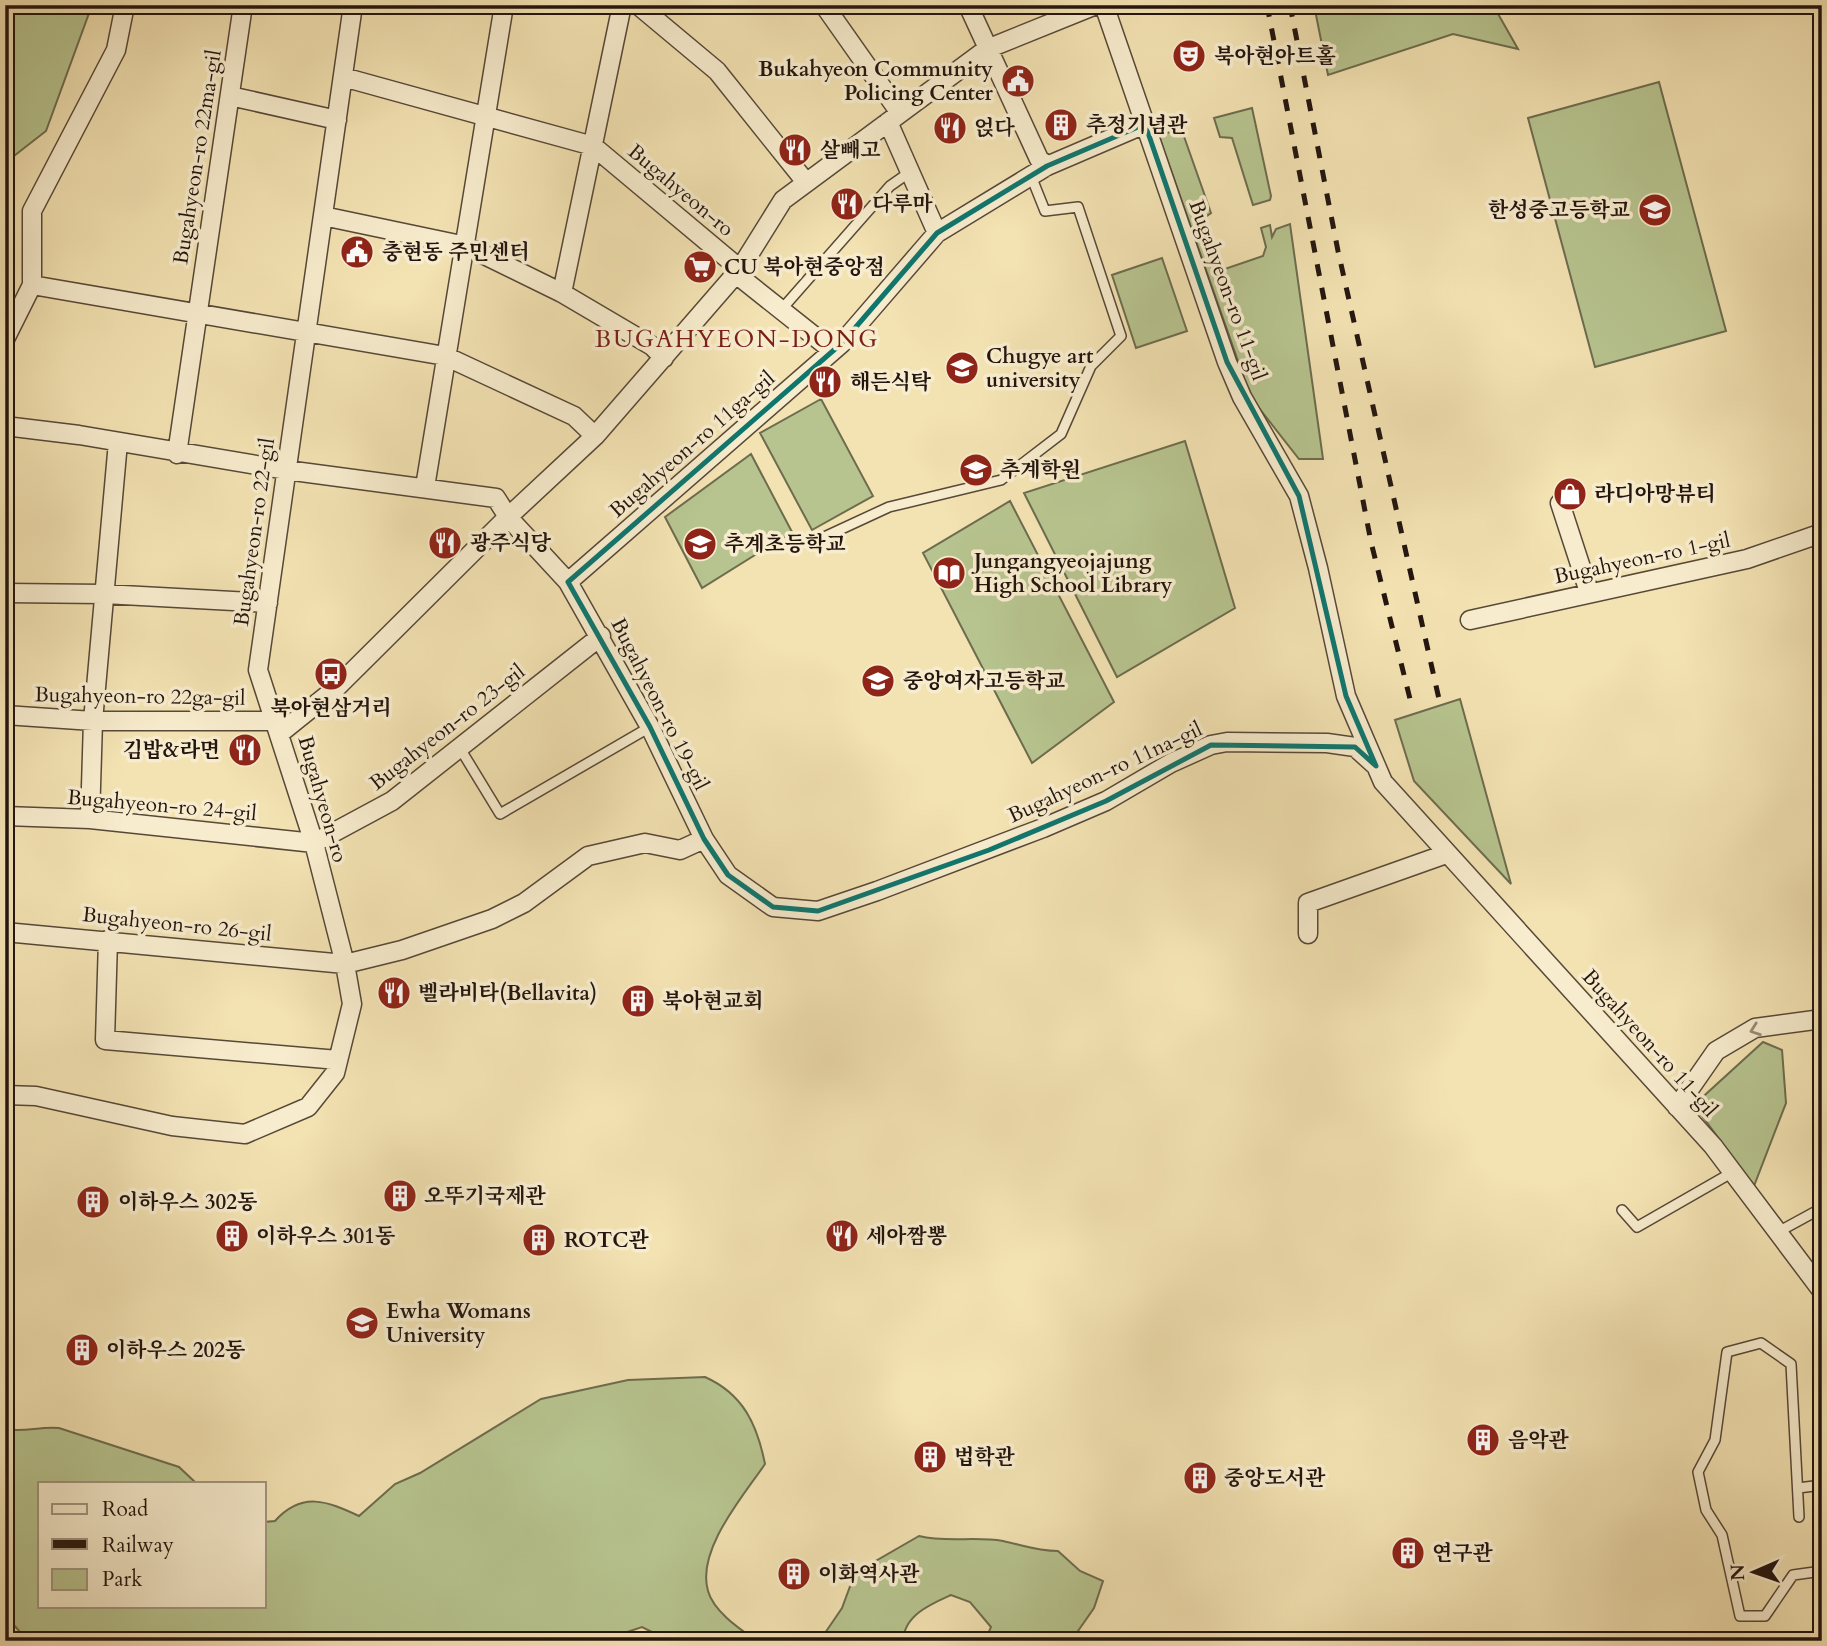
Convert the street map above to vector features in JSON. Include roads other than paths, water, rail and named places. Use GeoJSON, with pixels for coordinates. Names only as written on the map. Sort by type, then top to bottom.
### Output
{"type":"FeatureCollection","features":[{"type":"Feature","properties":{"kind":"street"},"geometry":{"type":"LineString","coordinates":[[5,339],[32,285],[32,211],[116,50],[125,5]]}},
{"type":"Feature","properties":{"kind":"street","name":"Bugahyeon-ro 22ma-gil"},"geometry":{"type":"LineString","coordinates":[[177,454],[243,5]]}},
{"type":"Feature","properties":{"kind":"street","name":"Bugahyeon-ro 22-gil"},"geometry":{"type":"LineString","coordinates":[[277,728],[258,670],[353,5]]}},
{"type":"Feature","properties":{"kind":"street"},"geometry":{"type":"LineString","coordinates":[[425,487],[444,356],[466,246],[504,5]]}},
{"type":"Feature","properties":{"kind":"street"},"geometry":{"type":"LineString","coordinates":[[562,293],[622,5]]}},
{"type":"Feature","properties":{"kind":"street"},"geometry":{"type":"LineString","coordinates":[[638,5],[717,71],[805,181]]}},
{"type":"Feature","properties":{"kind":"street"},"geometry":{"type":"LineString","coordinates":[[824,5],[894,118],[910,172],[937,233]]}},
{"type":"Feature","properties":{"kind":"street"},"geometry":{"type":"LineString","coordinates":[[968,5],[1039,159],[1047,166]]}},
{"type":"Feature","properties":{"kind":"street","name":"Bugahyeon-ro"},"geometry":{"type":"LineString","coordinates":[[5,1095],[36,1096],[172,1126],[245,1134],[308,1107],[335,1073],[352,1004],[345,964],[314,843],[277,728],[335,689],[508,516],[595,436],[738,272],[783,200],[805,181],[845,156],[987,49],[1074,9],[1096,5]]}},
{"type":"Feature","properties":{"kind":"street","name":"Bugahyeon-ro 11-gil"},"geometry":{"type":"LineString","coordinates":[[1104,5],[1227,362],[1242,397],[1299,496],[1346,696],[1380,774],[1446,853],[1733,1172],[1822,1291]]}},
{"type":"Feature","properties":{"kind":"street"},"geometry":{"type":"LineString","coordinates":[[343,77],[593,146]]}},
{"type":"Feature","properties":{"kind":"street"},"geometry":{"type":"LineString","coordinates":[[230,96],[337,120]]}},
{"type":"Feature","properties":{"kind":"street","name":"Bugahyeon-ro 11ga-gil"},"geometry":{"type":"LineString","coordinates":[[568,582],[833,351],[937,233],[1047,166],[1145,124]]}},
{"type":"Feature","properties":{"kind":"street","name":"Bugahyeon-ro"},"geometry":{"type":"LineString","coordinates":[[593,146],[738,272]]}},
{"type":"Feature","properties":{"kind":"street"},"geometry":{"type":"LineString","coordinates":[[323,216],[466,246],[562,293],[652,346],[664,358]]}},
{"type":"Feature","properties":{"kind":"street"},"geometry":{"type":"LineString","coordinates":[[738,272],[833,351]]}},
{"type":"Feature","properties":{"kind":"street"},"geometry":{"type":"LineString","coordinates":[[32,285],[197,316],[444,356],[574,416],[595,436]]}},
{"type":"Feature","properties":{"kind":"street"},"geometry":{"type":"LineString","coordinates":[[5,426],[286,470],[496,498],[508,516]]}},
{"type":"Feature","properties":{"kind":"street"},"geometry":{"type":"LineString","coordinates":[[90,819],[93,721],[118,442]]}},
{"type":"Feature","properties":{"kind":"street"},"geometry":{"type":"LineString","coordinates":[[1560,503],[1589,592]]}},
{"type":"Feature","properties":{"kind":"street","name":"Bugahyeon-ro 19-gil"},"geometry":{"type":"LineString","coordinates":[[508,516],[568,582],[601,636],[650,727],[704,839],[728,874],[773,907]]}},
{"type":"Feature","properties":{"kind":"street","name":"Bugahyeon-ro 1-gil"},"geometry":{"type":"LineString","coordinates":[[1470,620],[1747,559],[1822,533]]}},
{"type":"Feature","properties":{"kind":"street"},"geometry":{"type":"LineString","coordinates":[[5,593],[104,594],[268,603]]}},
{"type":"Feature","properties":{"kind":"street","name":"Bugahyeon-ro 23-gil"},"geometry":{"type":"LineString","coordinates":[[314,843],[393,802],[461,750],[513,703],[601,636]]}},
{"type":"Feature","properties":{"kind":"street","name":"Bugahyeon-ro 22ga-gil"},"geometry":{"type":"LineString","coordinates":[[5,715],[277,728]]}},
{"type":"Feature","properties":{"kind":"street","name":"Bugahyeon-ro 11na-gil"},"geometry":{"type":"LineString","coordinates":[[773,907],[818,911],[976,855],[1106,801],[1171,763],[1211,745],[1227,742],[1327,743],[1356,747],[1380,774]]}},
{"type":"Feature","properties":{"kind":"street","name":"Bugahyeon-ro 24-gil"},"geometry":{"type":"LineString","coordinates":[[5,816],[90,819],[314,843]]}},
{"type":"Feature","properties":{"kind":"street","name":"Bugahyeon-ro 26-gil"},"geometry":{"type":"LineString","coordinates":[[5,932],[345,964],[402,950],[492,919],[524,903],[588,856],[645,843],[680,850],[704,839]]}},
{"type":"Feature","properties":{"kind":"street"},"geometry":{"type":"LineString","coordinates":[[1308,934],[1308,903],[1446,853]]}},
{"type":"Feature","properties":{"kind":"street"},"geometry":{"type":"LineString","coordinates":[[108,940],[105,1040],[338,1060]]}},
{"type":"Feature","properties":{"kind":"street"},"geometry":{"type":"LineString","coordinates":[[1677,1107],[1716,1051],[1755,1027],[1822,1019]]}},
{"type":"Feature","properties":{"kind":"lane"},"geometry":{"type":"LineString","coordinates":[[781,310],[890,186],[910,172]]}},
{"type":"Feature","properties":{"kind":"lane"},"geometry":{"type":"LineString","coordinates":[[822,538],[889,507],[1001,480],[1061,434],[1091,366],[1121,336],[1078,207],[1045,211],[1031,176]]}},
{"type":"Feature","properties":{"kind":"lane"},"geometry":{"type":"LineString","coordinates":[[461,750],[500,814],[650,727]]}},
{"type":"Feature","properties":{"kind":"lane"},"geometry":{"type":"LineString","coordinates":[[1622,1210],[1637,1227],[1733,1172]]}},
{"type":"Feature","properties":{"kind":"lane"},"geometry":{"type":"LineString","coordinates":[[1778,1232],[1822,1208]]}},
{"type":"Feature","properties":{"kind":"lane"},"geometry":{"type":"LineString","coordinates":[[1800,1517],[1791,1364],[1761,1343],[1727,1352],[1715,1440],[1698,1472],[1706,1510],[1722,1535],[1740,1616],[1765,1616],[1793,1575],[1822,1571]]}},
{"type":"Feature","properties":{"kind":"lane"},"geometry":{"type":"LineString","coordinates":[[1798,1488],[1822,1485]]}},
{"type":"Feature","properties":{"kind":"railway"},"geometry":{"type":"LineString","coordinates":[[1267,5],[1371,542],[1412,707]]}},
{"type":"Feature","properties":{"kind":"railway"},"geometry":{"type":"LineString","coordinates":[[1290,5],[1338,251],[1439,699]]}},
{"type":"Feature","properties":{"kind":"place","name":"북아현아트홀"},"geometry":{"type":"Point","coordinates":[1189,56]}},
{"type":"Feature","properties":{"kind":"place","name":"Bukahyeon Community Policing Center"},"geometry":{"type":"Point","coordinates":[1018,81]}},
{"type":"Feature","properties":{"kind":"place","name":"추정기념관"},"geometry":{"type":"Point","coordinates":[1061,125]}},
{"type":"Feature","properties":{"kind":"place","name":"얹다"},"geometry":{"type":"Point","coordinates":[950,128]}},
{"type":"Feature","properties":{"kind":"place","name":"살빼고"},"geometry":{"type":"Point","coordinates":[795,150]}},
{"type":"Feature","properties":{"kind":"place","name":"다루마"},"geometry":{"type":"Point","coordinates":[847,204]}},
{"type":"Feature","properties":{"kind":"place","name":"한성중고등학교"},"geometry":{"type":"Point","coordinates":[1655,210]}},
{"type":"Feature","properties":{"kind":"place","name":"충현동 주민센터"},"geometry":{"type":"Point","coordinates":[357,252]}},
{"type":"Feature","properties":{"kind":"place","name":"CU 북아현중앙점"},"geometry":{"type":"Point","coordinates":[700,267]}},
{"type":"Feature","properties":{"kind":"place","name":"Chugye art university"},"geometry":{"type":"Point","coordinates":[962,368]}},
{"type":"Feature","properties":{"kind":"place","name":"해든식탁"},"geometry":{"type":"Point","coordinates":[825,382]}},
{"type":"Feature","properties":{"kind":"place","name":"추계학원"},"geometry":{"type":"Point","coordinates":[976,470]}},
{"type":"Feature","properties":{"kind":"place","name":"라디아망뷰티"},"geometry":{"type":"Point","coordinates":[1570,494]}},
{"type":"Feature","properties":{"kind":"place","name":"광주식당"},"geometry":{"type":"Point","coordinates":[445,543]}},
{"type":"Feature","properties":{"kind":"place","name":"추계초등학교"},"geometry":{"type":"Point","coordinates":[700,544]}},
{"type":"Feature","properties":{"kind":"place","name":"Jungangyeojajung High School Library"},"geometry":{"type":"Point","coordinates":[949,573]}},
{"type":"Feature","properties":{"kind":"place","name":"북아현삼거리"},"geometry":{"type":"Point","coordinates":[331,674]}},
{"type":"Feature","properties":{"kind":"place","name":"중앙여자고등학교"},"geometry":{"type":"Point","coordinates":[878,681]}},
{"type":"Feature","properties":{"kind":"place","name":"김밥&라면"},"geometry":{"type":"Point","coordinates":[245,750]}},
{"type":"Feature","properties":{"kind":"place","name":"벨라비타(Bellavita)"},"geometry":{"type":"Point","coordinates":[394,993]}},
{"type":"Feature","properties":{"kind":"place","name":"북아현교회"},"geometry":{"type":"Point","coordinates":[638,1001]}},
{"type":"Feature","properties":{"kind":"place","name":"오뚜기국제관"},"geometry":{"type":"Point","coordinates":[400,1196]}},
{"type":"Feature","properties":{"kind":"place","name":"이하우스 302동"},"geometry":{"type":"Point","coordinates":[93,1202]}},
{"type":"Feature","properties":{"kind":"place","name":"이하우스 301동"},"geometry":{"type":"Point","coordinates":[232,1236]}},
{"type":"Feature","properties":{"kind":"place","name":"세아짬뽕"},"geometry":{"type":"Point","coordinates":[842,1236]}},
{"type":"Feature","properties":{"kind":"place","name":"ROTC관"},"geometry":{"type":"Point","coordinates":[539,1240]}},
{"type":"Feature","properties":{"kind":"place","name":"Ewha Womans University"},"geometry":{"type":"Point","coordinates":[362,1323]}},
{"type":"Feature","properties":{"kind":"place","name":"이하우스 202동"},"geometry":{"type":"Point","coordinates":[82,1350]}},
{"type":"Feature","properties":{"kind":"place","name":"음악관"},"geometry":{"type":"Point","coordinates":[1483,1440]}},
{"type":"Feature","properties":{"kind":"place","name":"법학관"},"geometry":{"type":"Point","coordinates":[930,1457]}},
{"type":"Feature","properties":{"kind":"place","name":"중앙도서관"},"geometry":{"type":"Point","coordinates":[1200,1478]}},
{"type":"Feature","properties":{"kind":"place","name":"연구관"},"geometry":{"type":"Point","coordinates":[1408,1553]}},
{"type":"Feature","properties":{"kind":"place","name":"이화역사관"},"geometry":{"type":"Point","coordinates":[794,1574]}},
{"type":"Feature","properties":{"kind":"district","name":"BUGAHYEON-DONG"},"geometry":{"type":"Point","coordinates":[737,339]}}]}
